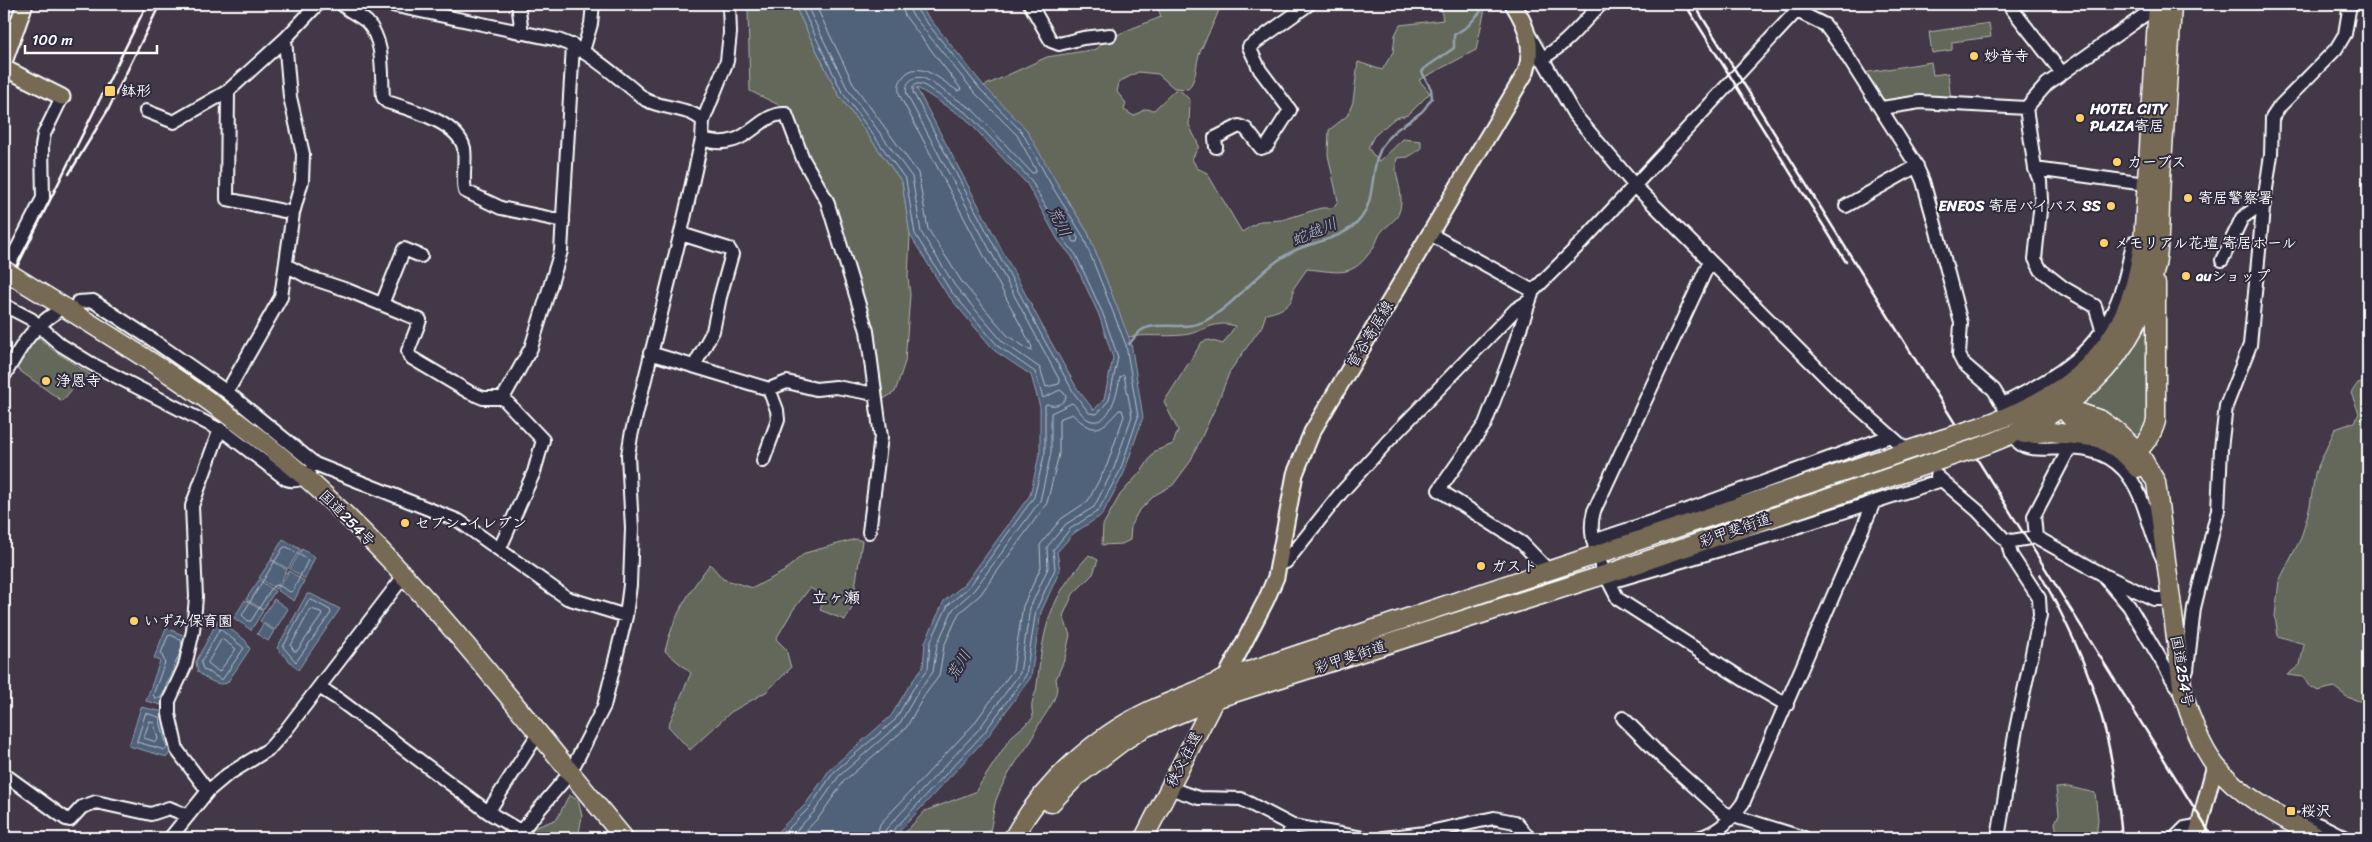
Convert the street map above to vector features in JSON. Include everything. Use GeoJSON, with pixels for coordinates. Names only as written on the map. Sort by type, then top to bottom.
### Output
{"type":"FeatureCollection","features":[{"type":"Feature","properties":{"kind":"highway","name":"彩甲斐街道"},"geometry":{"type":"LineString","coordinates":[[1026,838],[1047,806],[1076,777],[1091,756],[1144,728],[1548,570],[1596,547],[1942,439],[2086,391],[2120,350],[2138,320],[2156,264],[2154,185],[2162,4]]}},
{"type":"Feature","properties":{"kind":"highway","name":"彩甲斐街道"},"geometry":{"type":"LineString","coordinates":[[1013,838],[1030,812],[1055,781],[1150,711],[1225,679],[1339,652],[1608,578],[1952,456],[2013,440],[2040,422],[2089,367],[2100,354],[2122,317],[2132,276],[2143,244],[2154,185]]}},
{"type":"Feature","properties":{"kind":"highway"},"geometry":{"type":"LineString","coordinates":[[2134,454],[2153,432],[2156,421],[2156,264]]}},
{"type":"Feature","properties":{"kind":"highway","name":"国道254号"},"geometry":{"type":"LineString","coordinates":[[4,272],[133,349],[310,470],[481,663],[624,838]]}},
{"type":"Feature","properties":{"kind":"highway","name":"国道254号"},"geometry":{"type":"LineString","coordinates":[[2058,401],[2076,424],[2095,437],[2134,454]]}},
{"type":"Feature","properties":{"kind":"highway","name":"国道254号"},"geometry":{"type":"LineString","coordinates":[[2058,401],[2101,420],[2134,454],[2156,482],[2183,694],[2192,722],[2215,765],[2244,792],[2288,821],[2319,838]]}},
{"type":"Feature","properties":{"kind":"highway"},"geometry":{"type":"LineString","coordinates":[[2013,440],[2050,432],[2095,437]]}},
{"type":"Feature","properties":{"kind":"highway","name":"秩父往還"},"geometry":{"type":"LineString","coordinates":[[1144,838],[1225,679]]}},
{"type":"Feature","properties":{"kind":"main road"},"geometry":{"type":"LineString","coordinates":[[4,62],[25,4]]}},
{"type":"Feature","properties":{"kind":"main road","name":"菅谷寄居線"},"geometry":{"type":"LineString","coordinates":[[1225,679],[1276,577],[1295,474],[1312,432],[1526,72],[1529,61],[1529,35],[1514,4]]}},
{"type":"Feature","properties":{"kind":"main road"},"geometry":{"type":"LineString","coordinates":[[4,68],[62,97]]}},
{"type":"Feature","properties":{"kind":"main road"},"geometry":{"type":"LineString","coordinates":[[2196,832],[2215,765]]}},
{"type":"Feature","properties":{"kind":"street"},"geometry":{"type":"LineString","coordinates":[[146,111],[174,122],[228,91],[285,39],[318,4]]}},
{"type":"Feature","properties":{"kind":"street"},"geometry":{"type":"LineString","coordinates":[[342,4],[367,23],[375,34],[380,50],[383,97],[387,102],[426,114],[460,139],[464,149],[465,191],[501,208],[563,221]]}},
{"type":"Feature","properties":{"kind":"street"},"geometry":{"type":"LineString","coordinates":[[387,4],[558,40],[578,48],[645,99],[659,105],[698,115],[703,121]]}},
{"type":"Feature","properties":{"kind":"street"},"geometry":{"type":"LineString","coordinates":[[518,4],[522,33]]}},
{"type":"Feature","properties":{"kind":"street"},"geometry":{"type":"LineString","coordinates":[[503,398],[531,348],[559,259],[578,48],[591,24],[593,4]]}},
{"type":"Feature","properties":{"kind":"street"},"geometry":{"type":"LineString","coordinates":[[319,687],[338,699],[518,835],[570,773],[604,706],[626,616],[630,586],[632,528],[628,455],[650,353],[702,139],[703,121],[727,61],[730,33],[729,4]]}},
{"type":"Feature","properties":{"kind":"street"},"geometry":{"type":"LineString","coordinates":[[1030,4],[1051,41],[1059,44],[1083,38],[1110,35]]}},
{"type":"Feature","properties":{"kind":"street"},"geometry":{"type":"LineString","coordinates":[[1216,147],[1215,138],[1239,126],[1246,129],[1261,148],[1267,146],[1290,110],[1260,70],[1250,48],[1256,40],[1309,4]]}},
{"type":"Feature","properties":{"kind":"street"},"geometry":{"type":"LineString","coordinates":[[1541,59],[1556,51],[1602,4]]}},
{"type":"Feature","properties":{"kind":"street"},"geometry":{"type":"LineString","coordinates":[[2012,4],[2012,9],[2062,73]]}},
{"type":"Feature","properties":{"kind":"street"},"geometry":{"type":"LineString","coordinates":[[2102,329],[2095,306],[2064,288],[2041,270],[2035,259],[2041,201],[2040,181],[2035,169],[2026,108],[2036,94],[2062,73],[2162,4]]}},
{"type":"Feature","properties":{"kind":"street"},"geometry":{"type":"LineString","coordinates":[[2180,672],[2187,670],[2194,608],[2218,510],[2220,449],[2226,406],[2248,355],[2250,345],[2264,202],[2271,155],[2272,118],[2280,106],[2336,49],[2345,34],[2350,4]]}},
{"type":"Feature","properties":{"kind":"street"},"geometry":{"type":"LineString","coordinates":[[1278,563],[1286,562],[1340,494],[1388,441],[1516,309],[1531,296],[1635,186],[1796,6],[1825,25],[1882,108],[1917,166],[1933,215],[1961,322],[1959,355],[1963,363],[1994,390],[2005,408],[2059,373],[2089,346],[2114,312],[2132,276]]}},
{"type":"Feature","properties":{"kind":"street"},"geometry":{"type":"LineString","coordinates":[[1529,35],[1574,114],[1635,186],[1841,392],[1902,446]]}},
{"type":"Feature","properties":{"kind":"street"},"geometry":{"type":"LineString","coordinates":[[227,392],[281,297],[293,213],[302,181],[302,154],[290,97],[285,39]]}},
{"type":"Feature","properties":{"kind":"street"},"geometry":{"type":"LineString","coordinates":[[228,91],[227,199],[293,213]]}},
{"type":"Feature","properties":{"kind":"street"},"geometry":{"type":"LineString","coordinates":[[4,272],[43,198],[42,146],[44,134],[62,97]]}},
{"type":"Feature","properties":{"kind":"street"},"geometry":{"type":"LineString","coordinates":[[1882,108],[1920,102],[2026,108]]}},
{"type":"Feature","properties":{"kind":"street"},"geometry":{"type":"LineString","coordinates":[[702,139],[714,143],[734,141],[777,113],[786,114],[803,159],[827,201],[866,331],[875,394],[880,437],[869,532]]}},
{"type":"Feature","properties":{"kind":"street"},"geometry":{"type":"LineString","coordinates":[[1846,206],[1917,166]]}},
{"type":"Feature","properties":{"kind":"street"},"geometry":{"type":"LineString","coordinates":[[2035,169],[2154,185]]}},
{"type":"Feature","properties":{"kind":"street"},"geometry":{"type":"LineString","coordinates":[[2222,260],[2242,218],[2264,202]]}},
{"type":"Feature","properties":{"kind":"street"},"geometry":{"type":"LineString","coordinates":[[680,234],[728,249],[732,254],[713,332],[694,366]]}},
{"type":"Feature","properties":{"kind":"street"},"geometry":{"type":"LineString","coordinates":[[1430,234],[1531,296]]}},
{"type":"Feature","properties":{"kind":"street"},"geometry":{"type":"LineString","coordinates":[[382,304],[404,249],[422,256]]}},
{"type":"Feature","properties":{"kind":"street"},"geometry":{"type":"LineString","coordinates":[[1710,261],[1594,512],[1591,523],[1596,547],[1618,599],[1744,680],[1787,705]]}},
{"type":"Feature","properties":{"kind":"street"},"geometry":{"type":"LineString","coordinates":[[286,265],[308,277],[420,320],[408,351],[410,357],[469,392],[483,398],[503,398],[543,440],[534,472],[500,548]]}},
{"type":"Feature","properties":{"kind":"street"},"geometry":{"type":"LineString","coordinates":[[1531,296],[1485,424],[1439,490],[1522,543],[1548,570]]}},
{"type":"Feature","properties":{"kind":"street"},"geometry":{"type":"LineString","coordinates":[[78,302],[93,301],[227,392],[310,470],[459,520],[567,598],[626,616]]}},
{"type":"Feature","properties":{"kind":"street"},"geometry":{"type":"LineString","coordinates":[[4,305],[22,313],[61,345],[92,364],[153,397],[220,429],[286,479],[293,481],[310,470]]}},
{"type":"Feature","properties":{"kind":"street"},"geometry":{"type":"LineString","coordinates":[[4,376],[37,324],[55,313]]}},
{"type":"Feature","properties":{"kind":"street"},"geometry":{"type":"LineString","coordinates":[[650,353],[769,388],[788,382],[816,389],[836,387],[875,394]]}},
{"type":"Feature","properties":{"kind":"street"},"geometry":{"type":"LineString","coordinates":[[763,461],[778,420],[777,410],[769,388]]}},
{"type":"Feature","properties":{"kind":"street"},"geometry":{"type":"LineString","coordinates":[[208,791],[177,750],[169,714],[169,701],[185,666],[193,631],[196,597],[192,506],[220,429]]}},
{"type":"Feature","properties":{"kind":"street"},"geometry":{"type":"LineString","coordinates":[[1596,547],[1762,486],[1890,436]]}},
{"type":"Feature","properties":{"kind":"street"},"geometry":{"type":"LineString","coordinates":[[2013,440],[2024,446],[2038,448],[2070,447],[2089,449],[2109,457],[2125,472],[2144,505],[2154,542],[2167,567]]}},
{"type":"Feature","properties":{"kind":"street"},"geometry":{"type":"LineString","coordinates":[[2036,537],[2034,516],[2070,447]]}},
{"type":"Feature","properties":{"kind":"street"},"geometry":{"type":"LineString","coordinates":[[1608,578],[1777,528],[1874,502],[1938,477],[2007,540],[2011,555],[2039,598],[2040,616],[2016,729],[1998,838]]}},
{"type":"Feature","properties":{"kind":"street"},"geometry":{"type":"LineString","coordinates":[[1698,838],[1711,835],[1724,827],[1743,803],[1874,502]]}},
{"type":"Feature","properties":{"kind":"street"},"geometry":{"type":"LineString","coordinates":[[2007,540],[2036,537],[2102,574],[2154,599],[2171,599]]}},
{"type":"Feature","properties":{"kind":"street"},"geometry":{"type":"LineString","coordinates":[[2102,574],[2129,606],[2183,694]]}},
{"type":"Feature","properties":{"kind":"street"},"geometry":{"type":"LineString","coordinates":[[175,836],[186,815],[208,791],[227,775],[269,749],[404,576]]}},
{"type":"Feature","properties":{"kind":"street"},"geometry":{"type":"LineString","coordinates":[[1623,718],[1691,784],[1732,817],[1804,838]]}},
{"type":"Feature","properties":{"kind":"street"},"geometry":{"type":"LineString","coordinates":[[488,812],[538,734]]}},
{"type":"Feature","properties":{"kind":"street"},"geometry":{"type":"LineString","coordinates":[[4,774],[70,820],[82,807],[96,802],[152,814],[169,808],[186,815]]}},
{"type":"Feature","properties":{"kind":"street"},"geometry":{"type":"LineString","coordinates":[[1169,788],[1199,798],[1241,799],[1292,826],[1362,838]]}},
{"type":"Feature","properties":{"kind":"street"},"geometry":{"type":"LineString","coordinates":[[1385,838],[1425,833],[1494,818],[1515,822],[1529,838]]}},
{"type":"Feature","properties":{"kind":"street"},"geometry":{"type":"LineString","coordinates":[[2288,821],[2298,818],[2307,820],[2347,838]]}},
{"type":"Feature","properties":{"kind":"street"},"geometry":{"type":"LineString","coordinates":[[1286,838],[1292,826]]}},
{"type":"Feature","properties":{"kind":"street"},"geometry":{"type":"LineString","coordinates":[[2175,838],[2185,828],[2196,832]]}},
{"type":"Feature","properties":{"kind":"green space"},"geometry":{"type":"Polygon","coordinates":[[[746,4],[794,4],[838,94],[902,182],[910,235],[908,277],[910,295],[905,362],[895,392],[882,400],[813,169],[794,122],[779,105],[750,91],[748,10],[746,4]]]}},
{"type":"Feature","properties":{"kind":"green space"},"geometry":{"type":"Polygon","coordinates":[[[1157,4],[1221,4],[1198,57],[1193,80],[1188,89],[1174,88],[1158,74],[1138,72],[1119,82],[1117,92],[1126,103],[1124,110],[1134,116],[1145,109],[1154,110],[1175,90],[1181,91],[1190,100],[1189,125],[1199,146],[1192,159],[1197,168],[1207,173],[1242,232],[1260,221],[1282,220],[1321,208],[1333,208],[1338,201],[1328,155],[1329,130],[1347,116],[1353,102],[1358,62],[1382,70],[1393,52],[1395,35],[1400,25],[1443,20],[1440,4],[1486,4],[1476,50],[1419,80],[1430,93],[1408,115],[1395,118],[1374,136],[1368,148],[1379,162],[1403,139],[1421,141],[1421,149],[1408,157],[1397,158],[1396,169],[1401,203],[1397,216],[1381,233],[1376,244],[1359,265],[1352,269],[1337,272],[1307,269],[1293,289],[1292,299],[1289,303],[1282,309],[1266,314],[1262,326],[1230,371],[1190,462],[1173,485],[1155,495],[1138,512],[1131,525],[1130,540],[1122,544],[1102,545],[1103,525],[1120,495],[1143,469],[1155,451],[1173,444],[1178,430],[1164,402],[1202,342],[1209,340],[1223,344],[1235,326],[1227,324],[1214,325],[1183,335],[1128,337],[1088,233],[1058,185],[984,86],[1047,57],[1097,49],[1101,44],[1117,35],[1161,17],[1157,4]]]}},
{"type":"Feature","properties":{"kind":"green space"},"geometry":{"type":"Polygon","coordinates":[[[1989,23],[1991,37],[1952,42],[1952,50],[1932,53],[1929,32],[1989,23]]]}},
{"type":"Feature","properties":{"kind":"green space"},"geometry":{"type":"Polygon","coordinates":[[[1931,62],[1933,75],[1948,73],[1951,102],[1882,104],[1863,73],[1931,62]]]}},
{"type":"Feature","properties":{"kind":"green space"},"geometry":{"type":"Polygon","coordinates":[[[2152,317],[2147,325],[2147,426],[2137,444],[2078,407],[2098,388],[2144,321],[2152,317]]]}},
{"type":"Feature","properties":{"kind":"green space"},"geometry":{"type":"Polygon","coordinates":[[[37,336],[53,350],[91,375],[75,386],[62,401],[16,368],[37,336]]]}},
{"type":"Feature","properties":{"kind":"green space"},"geometry":{"type":"Polygon","coordinates":[[[2368,380],[2368,704],[2347,697],[2334,687],[2318,691],[2308,685],[2304,677],[2287,675],[2300,665],[2304,644],[2278,636],[2275,616],[2279,581],[2301,538],[2310,506],[2315,473],[2335,429],[2355,422],[2359,413],[2351,393],[2358,383],[2368,380]]]}},
{"type":"Feature","properties":{"kind":"green space"},"geometry":{"type":"Polygon","coordinates":[[[856,539],[862,541],[852,608],[845,620],[820,610],[824,596],[810,588],[793,610],[776,639],[786,649],[791,668],[766,692],[731,712],[690,750],[668,726],[691,673],[665,651],[677,616],[695,584],[710,564],[723,579],[753,588],[783,572],[805,553],[856,539]]]}},
{"type":"Feature","properties":{"kind":"green space"},"geometry":{"type":"Polygon","coordinates":[[[1089,555],[1098,560],[1093,574],[1073,594],[1063,616],[1070,635],[1065,658],[1056,679],[1055,695],[1032,740],[1003,784],[996,800],[987,838],[900,838],[925,811],[975,792],[1011,737],[1033,718],[1032,703],[1037,687],[1042,646],[1050,615],[1056,600],[1065,586],[1089,555]]]}},
{"type":"Feature","properties":{"kind":"green space"},"geometry":{"type":"Polygon","coordinates":[[[2069,787],[2095,793],[2098,819],[2096,838],[2058,838],[2055,823],[2059,814],[2056,788],[2069,787]]]}},
{"type":"Feature","properties":{"kind":"green space"},"geometry":{"type":"Polygon","coordinates":[[[569,795],[578,800],[582,816],[578,838],[526,838],[534,828],[557,819],[569,795]]]}},
{"type":"Feature","properties":{"kind":"water","name":"荒川"},"geometry":{"type":"Polygon","coordinates":[[[794,4],[918,4],[984,86],[1026,129],[1088,233],[1131,343],[1143,417],[1124,473],[1102,515],[1074,533],[1057,552],[1060,570],[1041,612],[1031,677],[988,736],[893,838],[771,838],[805,805],[830,769],[891,716],[923,667],[925,642],[944,601],[965,584],[1030,495],[1040,451],[1040,407],[1031,375],[995,351],[946,293],[910,235],[902,182],[838,94],[794,4]],[[916,87],[1047,335],[1078,390],[1094,410],[1104,399],[1113,358],[1099,315],[1072,257],[1058,240],[1027,184],[965,118],[916,87]]]}},
{"type":"Feature","properties":{"kind":"water"},"geometry":{"type":"Polygon","coordinates":[[[283,539],[300,549],[288,569],[271,559],[283,539]]]}},
{"type":"Feature","properties":{"kind":"water"},"geometry":{"type":"Polygon","coordinates":[[[302,549],[315,557],[305,579],[290,569],[302,549]]]}},
{"type":"Feature","properties":{"kind":"water"},"geometry":{"type":"Polygon","coordinates":[[[271,560],[287,570],[276,589],[259,578],[271,560]]]}},
{"type":"Feature","properties":{"kind":"water"},"geometry":{"type":"Polygon","coordinates":[[[289,571],[304,581],[294,601],[277,590],[289,571]]]}},
{"type":"Feature","properties":{"kind":"water"},"geometry":{"type":"Polygon","coordinates":[[[259,580],[275,591],[263,610],[246,599],[259,580]]]}},
{"type":"Feature","properties":{"kind":"water"},"geometry":{"type":"Polygon","coordinates":[[[307,594],[311,594],[340,609],[298,670],[277,648],[307,594]]]}},
{"type":"Feature","properties":{"kind":"water"},"geometry":{"type":"Polygon","coordinates":[[[274,599],[288,609],[275,630],[260,621],[274,599]]]}},
{"type":"Feature","properties":{"kind":"water"},"geometry":{"type":"Polygon","coordinates":[[[245,600],[263,611],[251,630],[234,618],[245,600]]]}},
{"type":"Feature","properties":{"kind":"water"},"geometry":{"type":"Polygon","coordinates":[[[218,620],[245,640],[250,649],[227,683],[223,684],[212,681],[198,672],[196,662],[218,620]]]}},
{"type":"Feature","properties":{"kind":"water"},"geometry":{"type":"Polygon","coordinates":[[[263,624],[274,631],[268,641],[257,634],[263,624]]]}},
{"type":"Feature","properties":{"kind":"water"},"geometry":{"type":"Polygon","coordinates":[[[166,628],[188,637],[187,650],[165,706],[146,701],[160,661],[154,658],[166,628]]]}},
{"type":"Feature","properties":{"kind":"water"},"geometry":{"type":"Polygon","coordinates":[[[141,707],[164,712],[172,749],[167,757],[129,746],[141,707]]]}},
{"type":"Feature","properties":{"kind":"waterway","name":"蛇越川"},"geometry":{"type":"LineString","coordinates":[[1129,344],[1140,331],[1148,327],[1189,325],[1205,321],[1218,313],[1262,273],[1285,256],[1298,249],[1337,236],[1357,223],[1364,215],[1368,205],[1378,154],[1387,139],[1422,112],[1432,98],[1431,89],[1422,72],[1454,48],[1454,35],[1468,26],[1481,11],[1474,4]]}},
{"type":"Feature","properties":{"kind":"waterway"},"geometry":{"type":"LineString","coordinates":[[1733,807],[1749,774]]}},
{"type":"Feature","properties":{"kind":"waterway"},"geometry":{"type":"LineString","coordinates":[[1677,838],[1694,834]]}},
{"type":"Feature","properties":{"kind":"railway"},"geometry":{"type":"LineString","coordinates":[[4,293],[147,4]]}},
{"type":"Feature","properties":{"kind":"railway"},"geometry":{"type":"LineString","coordinates":[[69,174],[109,108],[160,4]]}},
{"type":"Feature","properties":{"kind":"railway"},"geometry":{"type":"LineString","coordinates":[[1685,4],[1846,262]]}},
{"type":"Feature","properties":{"kind":"railway"},"geometry":{"type":"LineString","coordinates":[[1694,4],[2213,838]]}},
{"type":"Feature","properties":{"kind":"railway"},"geometry":{"type":"LineString","coordinates":[[2040,574],[2073,639],[2097,701],[2113,766],[2122,838]]}},
{"type":"Feature","properties":{"kind":"place","name":"妙音寺"},"geometry":{"type":"Point","coordinates":[1974,56]}},
{"type":"Feature","properties":{"kind":"place","name":"鉢形"},"geometry":{"type":"Point","coordinates":[110,91]}},
{"type":"Feature","properties":{"kind":"place","name":"HOTEL CITY PLAZA寄居"},"geometry":{"type":"Point","coordinates":[2080,118]}},
{"type":"Feature","properties":{"kind":"place","name":"カーブス"},"geometry":{"type":"Point","coordinates":[2117,162]}},
{"type":"Feature","properties":{"kind":"place","name":"寄居警察署"},"geometry":{"type":"Point","coordinates":[2188,198]}},
{"type":"Feature","properties":{"kind":"place","name":"ENEOS 寄居バイパス SS"},"geometry":{"type":"Point","coordinates":[2111,206]}},
{"type":"Feature","properties":{"kind":"place","name":"メモリアル花壇 寄居ホール"},"geometry":{"type":"Point","coordinates":[2104,243]}},
{"type":"Feature","properties":{"kind":"place","name":"auショップ"},"geometry":{"type":"Point","coordinates":[2186,276]}},
{"type":"Feature","properties":{"kind":"place","name":"浄恩寺"},"geometry":{"type":"Point","coordinates":[46,381]}},
{"type":"Feature","properties":{"kind":"place","name":"セブン-イレブン"},"geometry":{"type":"Point","coordinates":[405,523]}},
{"type":"Feature","properties":{"kind":"place","name":"ガスト"},"geometry":{"type":"Point","coordinates":[1481,566]}},
{"type":"Feature","properties":{"kind":"place","name":"いずみ保育園"},"geometry":{"type":"Point","coordinates":[134,621]}},
{"type":"Feature","properties":{"kind":"place","name":"桜沢"},"geometry":{"type":"Point","coordinates":[2291,811]}},
{"type":"Feature","properties":{"kind":"district","name":"立ヶ瀬"},"geometry":{"type":"Point","coordinates":[836,597]}}]}
